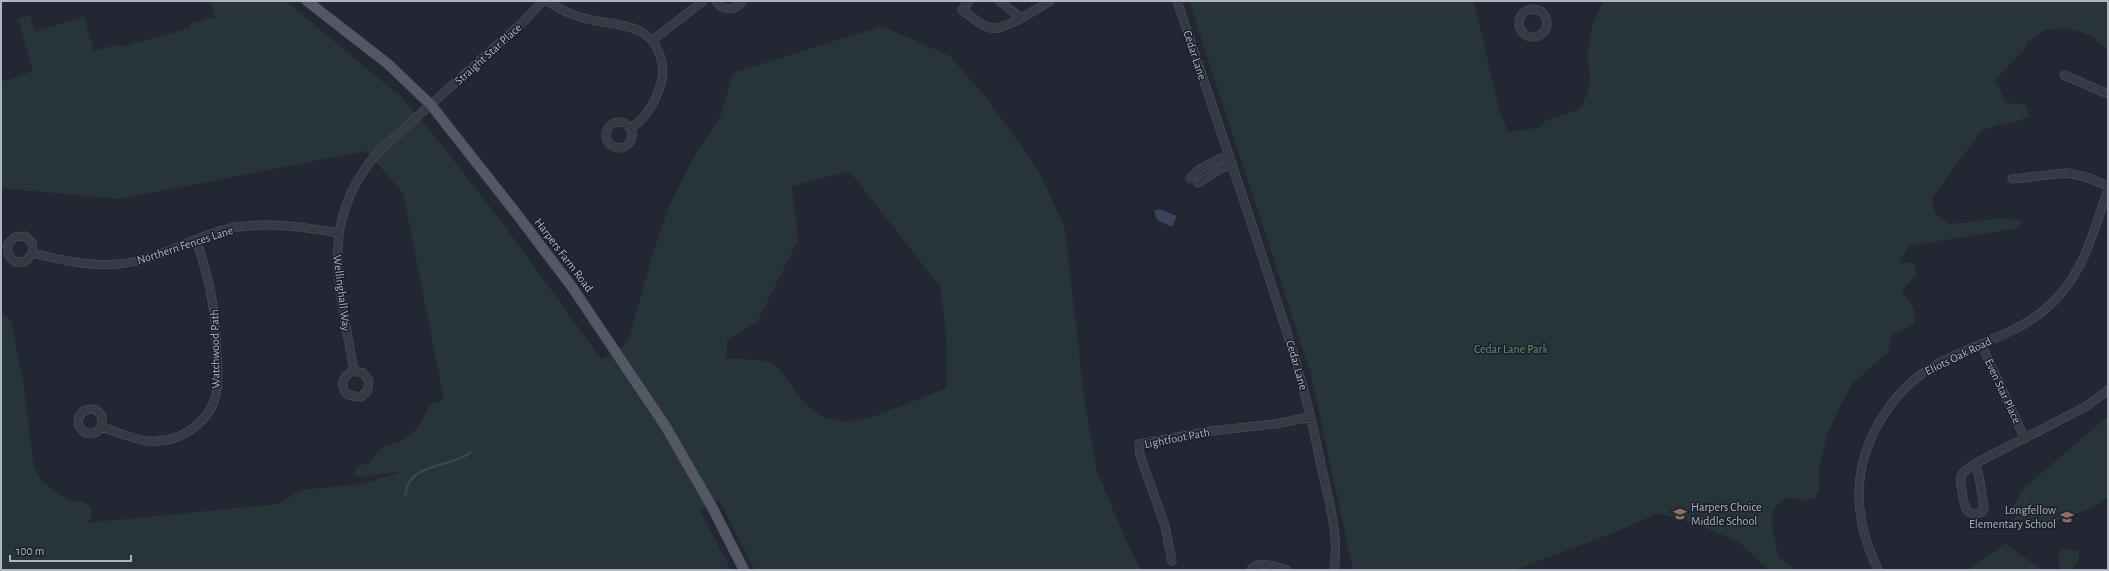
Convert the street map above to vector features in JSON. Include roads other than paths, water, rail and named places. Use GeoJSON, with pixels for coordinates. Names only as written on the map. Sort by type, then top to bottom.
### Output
{"type":"FeatureCollection","features":[{"type":"Feature","properties":{"kind":"main road","name":"Harpers Farm Road"},"geometry":{"type":"LineString","coordinates":[[308,1],[388,64],[430,105],[572,287],[633,375],[692,471],[744,570]]}},
{"type":"Feature","properties":{"kind":"street","name":"Straight Star Place"},"geometry":{"type":"LineString","coordinates":[[430,105],[523,22],[543,1]]}},
{"type":"Feature","properties":{"kind":"street"},"geometry":{"type":"LineString","coordinates":[[547,1],[580,17],[637,29],[653,40],[661,58],[663,67],[661,84],[646,115],[631,128]]}},
{"type":"Feature","properties":{"kind":"street"},"geometry":{"type":"LineString","coordinates":[[653,40],[702,1]]}},
{"type":"Feature","properties":{"kind":"street"},"geometry":{"type":"LineString","coordinates":[[716,1],[724,9],[732,9],[739,5],[742,1]]}},
{"type":"Feature","properties":{"kind":"street"},"geometry":{"type":"LineString","coordinates":[[969,1],[962,10],[985,26],[992,29],[1006,26],[1050,1]]}},
{"type":"Feature","properties":{"kind":"street"},"geometry":{"type":"LineString","coordinates":[[998,1],[1020,18]]}},
{"type":"Feature","properties":{"kind":"street","name":"Cedar Lane"},"geometry":{"type":"LineString","coordinates":[[1177,1],[1233,165],[1295,356],[1311,417],[1333,523],[1336,555],[1334,570]]}},
{"type":"Feature","properties":{"kind":"street"},"geometry":{"type":"LineString","coordinates":[[1538,10],[1540,1]]}},
{"type":"Feature","properties":{"kind":"street"},"geometry":{"type":"LineString","coordinates":[[2064,75],[2108,94]]}},
{"type":"Feature","properties":{"kind":"street","name":"Wellinghall Way"},"geometry":{"type":"LineString","coordinates":[[354,371],[337,266],[338,233],[346,202],[368,163],[430,105]]}},
{"type":"Feature","properties":{"kind":"street"},"geometry":{"type":"LineString","coordinates":[[1190,178],[1200,169],[1229,154]]}},
{"type":"Feature","properties":{"kind":"street"},"geometry":{"type":"LineString","coordinates":[[1198,183],[1220,169],[1233,165]]}},
{"type":"Feature","properties":{"kind":"street"},"geometry":{"type":"LineString","coordinates":[[2012,179],[2067,173],[2086,177],[2108,186]]}},
{"type":"Feature","properties":{"kind":"street","name":"Eliots Oak Road"},"geometry":{"type":"LineString","coordinates":[[1878,570],[1867,542],[1859,509],[1862,470],[1870,440],[1887,410],[1913,380],[1940,362],[2019,327],[2044,311],[2056,299],[2078,270],[2086,256],[2108,190]]}},
{"type":"Feature","properties":{"kind":"street","name":"Northern Fences Lane"},"geometry":{"type":"LineString","coordinates":[[33,253],[74,262],[117,264],[142,260],[234,228],[266,224],[338,233]]}},
{"type":"Feature","properties":{"kind":"street","name":"Watchwood Path"},"geometry":{"type":"LineString","coordinates":[[102,426],[137,439],[160,441],[172,439],[193,429],[210,410],[215,398],[217,386],[215,312],[208,277],[196,240]]}},
{"type":"Feature","properties":{"kind":"street","name":"Even Star Place"},"geometry":{"type":"LineString","coordinates":[[1981,344],[2025,439]]}},
{"type":"Feature","properties":{"kind":"street","name":"Even Star Place"},"geometry":{"type":"LineString","coordinates":[[1975,465],[1979,476],[1984,509],[1982,512],[1970,514],[1964,507],[1960,480],[1963,472],[1975,465],[2087,406],[2108,390]]}},
{"type":"Feature","properties":{"kind":"street","name":"Lightfoot Path"},"geometry":{"type":"LineString","coordinates":[[1172,561],[1165,526],[1140,454],[1139,444],[1211,431],[1274,424],[1311,417]]}},
{"type":"Feature","properties":{"kind":"street"},"geometry":{"type":"LineString","coordinates":[[1251,570],[1256,565],[1261,564],[1287,570]]}},
{"type":"Feature","properties":{"kind":"water"},"geometry":{"type":"Polygon","coordinates":[[[1159,209],[1177,216],[1172,227],[1157,220],[1154,211],[1159,209]]]}},
{"type":"Feature","properties":{"kind":"waterway"},"geometry":{"type":"LineString","coordinates":[[405,496],[409,483],[415,475],[430,468],[456,460],[471,452]]}},
{"type":"Feature","properties":{"kind":"place","name":"Harpers Choice Middle School"},"geometry":{"type":"Point","coordinates":[1680,514]}},
{"type":"Feature","properties":{"kind":"place","name":"Longfellow Elementary School"},"geometry":{"type":"Point","coordinates":[2067,517]}},
{"type":"Feature","properties":{"kind":"park label","name":"Cedar Lane Park"},"geometry":{"type":"Point","coordinates":[1511,349]}}]}
